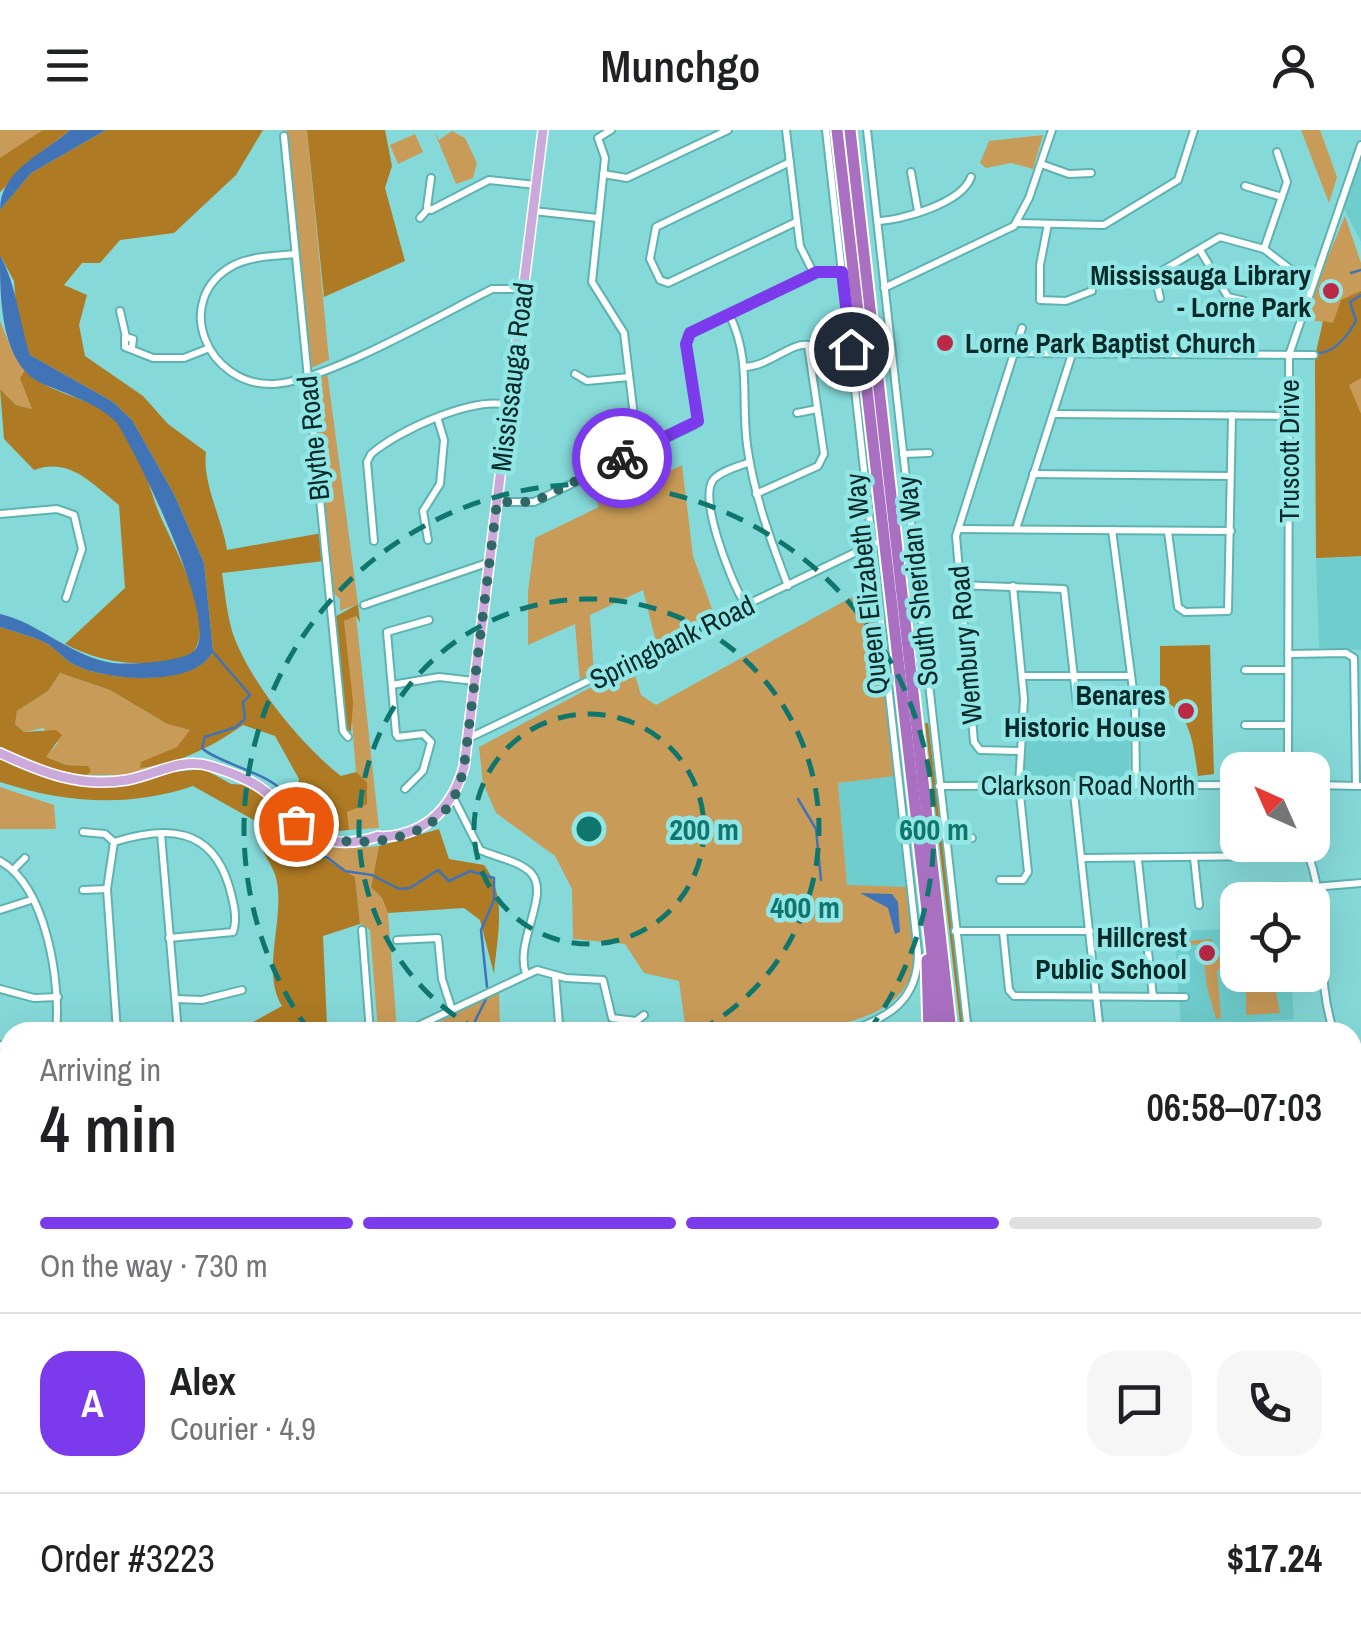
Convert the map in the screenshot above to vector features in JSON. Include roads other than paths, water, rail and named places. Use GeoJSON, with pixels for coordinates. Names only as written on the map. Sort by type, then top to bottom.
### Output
{"type":"FeatureCollection","features":[{"type":"Feature","properties":{"kind":"highway","name":"Queen Elizabeth Way"},"geometry":{"type":"LineString","coordinates":[[836,130],[874,420],[941,1022]]}},
{"type":"Feature","properties":{"kind":"highway","name":"Queen Elizabeth Way"},"geometry":{"type":"LineString","coordinates":[[850,130],[952,1022]]}},
{"type":"Feature","properties":{"kind":"highway"},"geometry":{"type":"LineString","coordinates":[[925,901],[929,1022]]}},
{"type":"Feature","properties":{"kind":"main road","name":"Mississauga Road"},"geometry":{"type":"LineString","coordinates":[[452,799],[468,738],[476,682],[542,130]]}},
{"type":"Feature","properties":{"kind":"main road"},"geometry":{"type":"LineString","coordinates":[[0,753],[70,780],[121,781],[185,763],[202,764],[250,782],[317,838],[336,842],[376,838],[420,825],[452,799]]}},
{"type":"Feature","properties":{"kind":"street"},"geometry":{"type":"LineString","coordinates":[[611,130],[598,138],[605,158],[592,282],[624,333],[638,449]]}},
{"type":"Feature","properties":{"kind":"street"},"geometry":{"type":"LineString","coordinates":[[604,174],[628,178],[728,130]]}},
{"type":"Feature","properties":{"kind":"street"},"geometry":{"type":"LineString","coordinates":[[786,130],[800,246],[814,274]]}},
{"type":"Feature","properties":{"kind":"street"},"geometry":{"type":"LineString","coordinates":[[826,130],[875,543],[918,968],[910,992],[892,1014],[872,1022]]}},
{"type":"Feature","properties":{"kind":"street","name":"South Sheridan Way"},"geometry":{"type":"LineString","coordinates":[[867,130],[967,1022]]}},
{"type":"Feature","properties":{"kind":"street"},"geometry":{"type":"LineString","coordinates":[[884,288],[999,236],[1017,223],[1052,130]]}},
{"type":"Feature","properties":{"kind":"street"},"geometry":{"type":"LineString","coordinates":[[1017,223],[1104,225],[1175,183],[1194,130]]}},
{"type":"Feature","properties":{"kind":"street","name":"Blythe Road"},"geometry":{"type":"LineString","coordinates":[[284,136],[331,634],[343,730],[348,737]]}},
{"type":"Feature","properties":{"kind":"street","name":"Truscott Drive"},"geometry":{"type":"LineString","coordinates":[[1288,752],[1289,354],[1361,145]]}},
{"type":"Feature","properties":{"kind":"street"},"geometry":{"type":"LineString","coordinates":[[1264,249],[1287,177],[1277,152]]}},
{"type":"Feature","properties":{"kind":"street"},"geometry":{"type":"LineString","coordinates":[[790,162],[656,227],[650,258],[660,280],[668,283],[796,222]]}},
{"type":"Feature","properties":{"kind":"street"},"geometry":{"type":"LineString","coordinates":[[1041,164],[1069,174],[1091,174]]}},
{"type":"Feature","properties":{"kind":"street"},"geometry":{"type":"LineString","coordinates":[[911,172],[918,211]]}},
{"type":"Feature","properties":{"kind":"street"},"geometry":{"type":"LineString","coordinates":[[878,221],[918,211],[962,192],[970,177]]}},
{"type":"Feature","properties":{"kind":"street"},"geometry":{"type":"LineString","coordinates":[[428,210],[431,178]]}},
{"type":"Feature","properties":{"kind":"street"},"geometry":{"type":"LineString","coordinates":[[420,218],[428,210],[488,180],[536,185]]}},
{"type":"Feature","properties":{"kind":"street"},"geometry":{"type":"LineString","coordinates":[[1246,186],[1282,197]]}},
{"type":"Feature","properties":{"kind":"street"},"geometry":{"type":"LineString","coordinates":[[533,211],[598,218]]}},
{"type":"Feature","properties":{"kind":"street"},"geometry":{"type":"LineString","coordinates":[[1030,300],[1038,295],[1048,224]]}},
{"type":"Feature","properties":{"kind":"street"},"geometry":{"type":"LineString","coordinates":[[1160,298],[1156,274],[1220,236],[1264,249],[1290,269],[1314,276]]}},
{"type":"Feature","properties":{"kind":"street"},"geometry":{"type":"LineString","coordinates":[[1200,250],[1228,298],[1246,300]]}},
{"type":"Feature","properties":{"kind":"street"},"geometry":{"type":"LineString","coordinates":[[294,254],[244,260],[211,285],[200,319],[207,348],[220,366],[241,379],[268,384],[306,378],[492,289],[523,288]]}},
{"type":"Feature","properties":{"kind":"street"},"geometry":{"type":"LineString","coordinates":[[497,502],[534,502],[698,421],[686,338],[814,274],[842,272]]}},
{"type":"Feature","properties":{"kind":"street"},"geometry":{"type":"LineString","coordinates":[[1038,295],[1043,300],[1083,298],[1092,291],[1092,280]]}},
{"type":"Feature","properties":{"kind":"street"},"geometry":{"type":"LineString","coordinates":[[120,311],[126,337],[134,339],[132,347],[153,358],[184,358],[207,348]]}},
{"type":"Feature","properties":{"kind":"street"},"geometry":{"type":"LineString","coordinates":[[730,316],[743,344],[750,462],[756,494],[788,586]]}},
{"type":"Feature","properties":{"kind":"street","name":"Wembury Road"},"geometry":{"type":"LineString","coordinates":[[1020,751],[980,750],[974,742],[958,585],[958,529],[1022,328]]}},
{"type":"Feature","properties":{"kind":"street"},"geometry":{"type":"LineString","coordinates":[[744,367],[771,362],[805,342],[810,348],[818,409],[822,462],[756,494]]}},
{"type":"Feature","properties":{"kind":"street"},"geometry":{"type":"LineString","coordinates":[[1014,353],[1314,356]]}},
{"type":"Feature","properties":{"kind":"street"},"geometry":{"type":"LineString","coordinates":[[1016,529],[1072,354]]}},
{"type":"Feature","properties":{"kind":"street"},"geometry":{"type":"LineString","coordinates":[[575,374],[587,381],[629,377]]}},
{"type":"Feature","properties":{"kind":"street"},"geometry":{"type":"LineString","coordinates":[[374,541],[368,457],[474,404],[509,405]]}},
{"type":"Feature","properties":{"kind":"street"},"geometry":{"type":"LineString","coordinates":[[796,413],[818,409]]}},
{"type":"Feature","properties":{"kind":"street"},"geometry":{"type":"LineString","coordinates":[[1054,414],[1288,416]]}},
{"type":"Feature","properties":{"kind":"street"},"geometry":{"type":"LineString","coordinates":[[1168,532],[1178,607],[1185,612],[1224,612],[1232,604],[1232,415]]}},
{"type":"Feature","properties":{"kind":"street"},"geometry":{"type":"LineString","coordinates":[[428,540],[423,512],[440,484],[444,446],[438,420]]}},
{"type":"Feature","properties":{"kind":"street"},"geometry":{"type":"LineString","coordinates":[[579,443],[593,472]]}},
{"type":"Feature","properties":{"kind":"street"},"geometry":{"type":"LineString","coordinates":[[903,454],[929,453]]}},
{"type":"Feature","properties":{"kind":"street"},"geometry":{"type":"LineString","coordinates":[[741,597],[719,550],[711,487],[716,477],[750,462]]}},
{"type":"Feature","properties":{"kind":"street"},"geometry":{"type":"LineString","coordinates":[[1033,474],[1230,476]]}},
{"type":"Feature","properties":{"kind":"street"},"geometry":{"type":"LineString","coordinates":[[0,514],[57,509],[74,515],[82,548],[66,598]]}},
{"type":"Feature","properties":{"kind":"street"},"geometry":{"type":"LineString","coordinates":[[958,529],[1230,531]]}},
{"type":"Feature","properties":{"kind":"street"},"geometry":{"type":"LineString","coordinates":[[1112,530],[1130,676],[1136,785]]}},
{"type":"Feature","properties":{"kind":"street","name":"Springbank Road"},"geometry":{"type":"LineString","coordinates":[[468,738],[875,543]]}},
{"type":"Feature","properties":{"kind":"street"},"geometry":{"type":"LineString","coordinates":[[364,606],[490,562]]}},
{"type":"Feature","properties":{"kind":"street"},"geometry":{"type":"LineString","coordinates":[[958,585],[1058,586],[1067,592],[1077,704]]}},
{"type":"Feature","properties":{"kind":"street"},"geometry":{"type":"LineString","coordinates":[[1000,880],[1022,880],[1027,875],[1019,785],[1023,676],[1013,586]]}},
{"type":"Feature","properties":{"kind":"street"},"geometry":{"type":"LineString","coordinates":[[404,789],[416,783],[423,771],[430,742],[423,734],[398,737],[387,632],[429,620]]}},
{"type":"Feature","properties":{"kind":"street"},"geometry":{"type":"LineString","coordinates":[[1288,654],[1346,653],[1354,658],[1358,786],[1330,785]]}},
{"type":"Feature","properties":{"kind":"street"},"geometry":{"type":"LineString","coordinates":[[1246,670],[1288,670]]}},
{"type":"Feature","properties":{"kind":"street"},"geometry":{"type":"LineString","coordinates":[[1023,676],[1130,676]]}},
{"type":"Feature","properties":{"kind":"street"},"geometry":{"type":"LineString","coordinates":[[392,685],[439,677],[476,682]]}},
{"type":"Feature","properties":{"kind":"street"},"geometry":{"type":"LineString","coordinates":[[1245,726],[1288,725]]}},
{"type":"Feature","properties":{"kind":"street"},"geometry":{"type":"LineString","coordinates":[[1072,784],[1099,1022]]}},
{"type":"Feature","properties":{"kind":"street","name":"Clarkson Road North"},"geometry":{"type":"LineString","coordinates":[[939,786],[1220,785]]}},
{"type":"Feature","properties":{"kind":"street"},"geometry":{"type":"LineString","coordinates":[[452,799],[480,850],[528,870],[534,877],[537,892],[521,950],[526,974]]}},
{"type":"Feature","properties":{"kind":"street"},"geometry":{"type":"LineString","coordinates":[[83,832],[106,834],[114,842]]}},
{"type":"Feature","properties":{"kind":"street"},"geometry":{"type":"LineString","coordinates":[[161,834],[177,1022]]}},
{"type":"Feature","properties":{"kind":"street"},"geometry":{"type":"LineString","coordinates":[[114,842],[184,834],[209,847],[223,868],[234,905],[233,932],[169,938]]}},
{"type":"Feature","properties":{"kind":"street"},"geometry":{"type":"LineString","coordinates":[[946,836],[972,838]]}},
{"type":"Feature","properties":{"kind":"street"},"geometry":{"type":"LineString","coordinates":[[114,842],[107,889],[115,1022]]}},
{"type":"Feature","properties":{"kind":"street"},"geometry":{"type":"LineString","coordinates":[[1083,858],[1220,857]]}},
{"type":"Feature","properties":{"kind":"street"},"geometry":{"type":"LineString","coordinates":[[13,870],[26,858]]}},
{"type":"Feature","properties":{"kind":"street"},"geometry":{"type":"LineString","coordinates":[[1194,858],[1199,906]]}},
{"type":"Feature","properties":{"kind":"street"},"geometry":{"type":"LineString","coordinates":[[1138,860],[1153,997]]}},
{"type":"Feature","properties":{"kind":"street"},"geometry":{"type":"LineString","coordinates":[[0,861],[13,870],[31,900],[52,955],[58,997],[57,1022]]}},
{"type":"Feature","properties":{"kind":"street"},"geometry":{"type":"LineString","coordinates":[[1330,885],[1361,884]]}},
{"type":"Feature","properties":{"kind":"street"},"geometry":{"type":"LineString","coordinates":[[83,890],[107,889]]}},
{"type":"Feature","properties":{"kind":"street"},"geometry":{"type":"LineString","coordinates":[[0,910],[31,900]]}},
{"type":"Feature","properties":{"kind":"street"},"geometry":{"type":"LineString","coordinates":[[362,930],[369,1022]]}},
{"type":"Feature","properties":{"kind":"street"},"geometry":{"type":"LineString","coordinates":[[955,931],[1090,930]]}},
{"type":"Feature","properties":{"kind":"street"},"geometry":{"type":"LineString","coordinates":[[1004,932],[1009,990],[1014,996],[1186,998]]}},
{"type":"Feature","properties":{"kind":"street"},"geometry":{"type":"LineString","coordinates":[[397,940],[438,938],[442,979],[452,1010]]}},
{"type":"Feature","properties":{"kind":"street"},"geometry":{"type":"LineString","coordinates":[[426,1022],[526,974],[543,970],[554,975],[603,980],[615,1020],[636,1021],[644,1014]]}},
{"type":"Feature","properties":{"kind":"street"},"geometry":{"type":"LineString","coordinates":[[554,975],[559,1022]]}},
{"type":"Feature","properties":{"kind":"street"},"geometry":{"type":"LineString","coordinates":[[0,989],[28,997],[58,997]]}},
{"type":"Feature","properties":{"kind":"street"},"geometry":{"type":"LineString","coordinates":[[176,999],[202,1000],[242,990]]}},
{"type":"Feature","properties":{"kind":"street"},"geometry":{"type":"LineString","coordinates":[[1324,992],[1331,1022]]}},
{"type":"Feature","properties":{"kind":"waterway"},"geometry":{"type":"LineString","coordinates":[[1351,273],[1361,270]]}},
{"type":"Feature","properties":{"kind":"waterway"},"geometry":{"type":"LineString","coordinates":[[1319,353],[1336,346],[1349,332],[1356,321],[1350,302],[1361,295]]}},
{"type":"Feature","properties":{"kind":"waterway"},"geometry":{"type":"LineString","coordinates":[[213,652],[250,695],[243,702],[245,719],[236,727],[205,737],[202,748],[280,788],[292,810]]}},
{"type":"Feature","properties":{"kind":"waterway"},"geometry":{"type":"LineString","coordinates":[[798,799],[816,829],[821,880]]}},
{"type":"Feature","properties":{"kind":"waterway"},"geometry":{"type":"LineString","coordinates":[[288,818],[284,830],[299,850],[328,858],[345,871],[372,875],[399,889],[410,888],[438,870],[449,881],[470,871],[494,878],[494,900],[481,930],[487,987]]}},
{"type":"Feature","properties":{"kind":"waterway"},"geometry":{"type":"LineString","coordinates":[[474,1022],[486,999]]}},
{"type":"Feature","properties":{"kind":"place","name":"Mississauga Library - Lorne Park"},"geometry":{"type":"Point","coordinates":[1331,291]}},
{"type":"Feature","properties":{"kind":"place","name":"Lorne Park Baptist Church"},"geometry":{"type":"Point","coordinates":[945,343]}},
{"type":"Feature","properties":{"kind":"place","name":"Benares Historic House"},"geometry":{"type":"Point","coordinates":[1186,711]}},
{"type":"Feature","properties":{"kind":"place","name":"Hillcrest Public School"},"geometry":{"type":"Point","coordinates":[1207,953]}}]}
